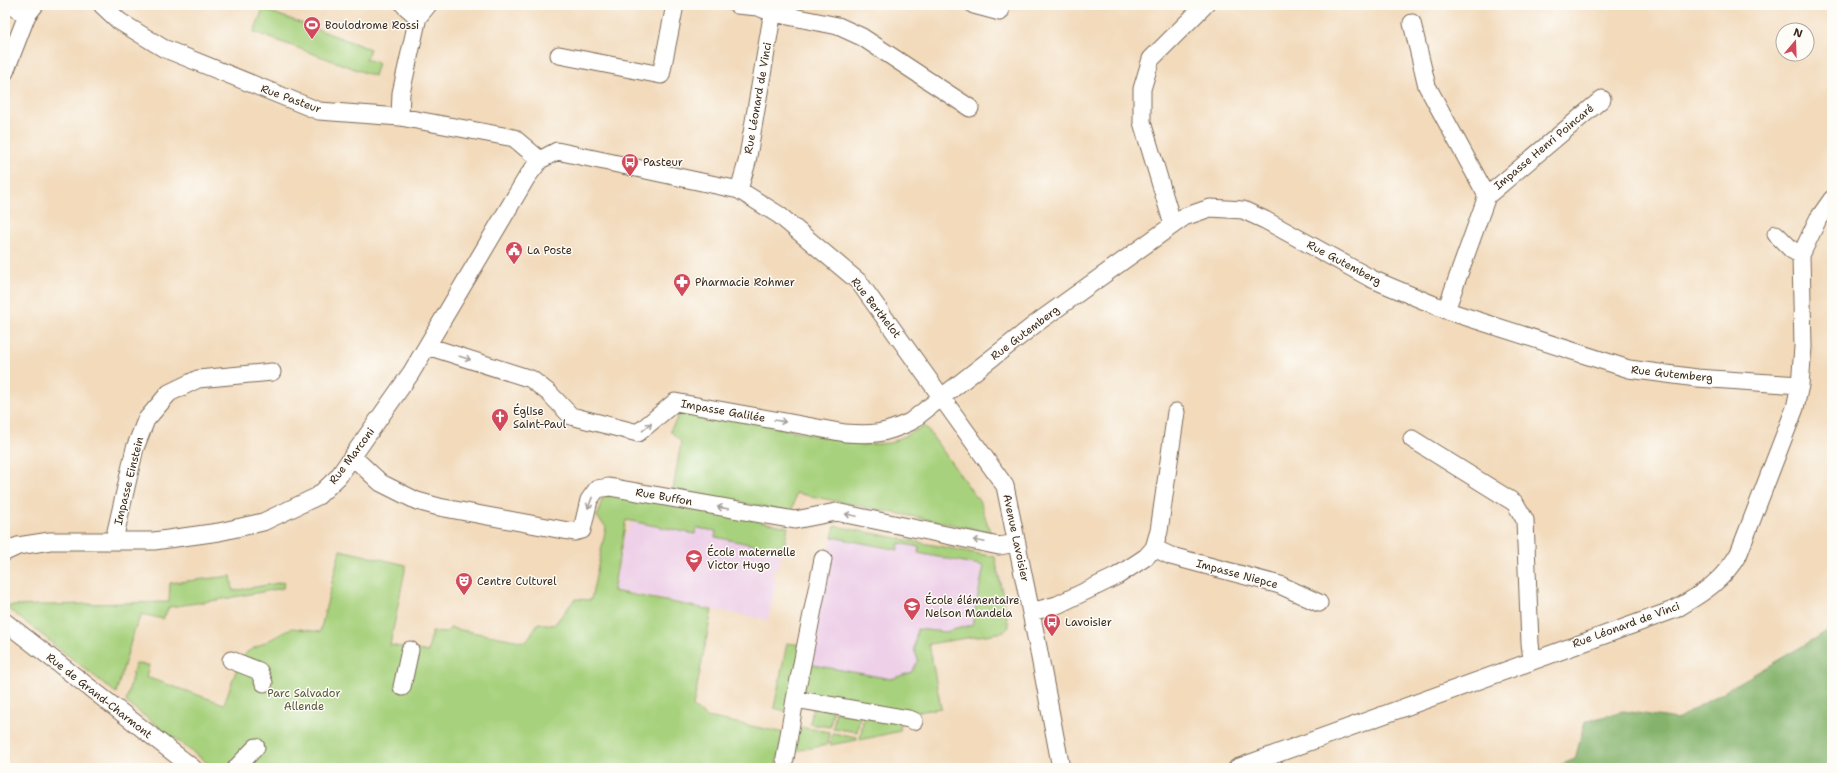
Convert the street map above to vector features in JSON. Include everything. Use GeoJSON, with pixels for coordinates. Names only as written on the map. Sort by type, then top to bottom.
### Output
{"type":"FeatureCollection","features":[{"type":"Feature","properties":{"kind":"street"},"geometry":{"type":"LineString","coordinates":[[5,72],[31,10],[9,5]]}},
{"type":"Feature","properties":{"kind":"street","name":"Rue Pasteur"},"geometry":{"type":"LineString","coordinates":[[102,5],[119,21],[163,48],[319,111],[400,117],[514,138],[540,160]]}},
{"type":"Feature","properties":{"kind":"street"},"geometry":{"type":"LineString","coordinates":[[400,117],[401,93],[423,11],[404,5]]}},
{"type":"Feature","properties":{"kind":"street"},"geometry":{"type":"LineString","coordinates":[[559,55],[661,75],[675,5]]}},
{"type":"Feature","properties":{"kind":"street"},"geometry":{"type":"LineString","coordinates":[[738,5],[773,9],[838,26],[862,37],[970,108]]}},
{"type":"Feature","properties":{"kind":"street"},"geometry":{"type":"LineString","coordinates":[[974,5],[1000,12]]}},
{"type":"Feature","properties":{"kind":"street"},"geometry":{"type":"LineString","coordinates":[[1173,225],[1142,122],[1142,89],[1151,59],[1205,5]]}},
{"type":"Feature","properties":{"kind":"street","name":"Rue Léonard de Vinci"},"geometry":{"type":"LineString","coordinates":[[739,190],[747,162],[773,9]]}},
{"type":"Feature","properties":{"kind":"street","name":"Impasse Henri Poincaré"},"geometry":{"type":"LineString","coordinates":[[1412,23],[1427,86],[1487,196]]}},
{"type":"Feature","properties":{"kind":"street","name":"Impasse Henri Poincaré"},"geometry":{"type":"LineString","coordinates":[[1446,310],[1487,196],[1602,99]]}},
{"type":"Feature","properties":{"kind":"street","name":"Rue Berthelot"},"geometry":{"type":"LineString","coordinates":[[540,160],[557,151],[739,190],[779,215],[859,282],[942,396]]}},
{"type":"Feature","properties":{"kind":"street","name":"Rue Marconi"},"geometry":{"type":"LineString","coordinates":[[5,552],[18,546],[50,541],[154,541],[219,532],[263,522],[318,496],[338,477],[353,457],[428,346],[527,177],[540,160]]}},
{"type":"Feature","properties":{"kind":"street","name":"Rue Léonard de Vinci"},"geometry":{"type":"LineString","coordinates":[[1236,768],[1676,609],[1710,589],[1730,568],[1739,553],[1795,408],[1800,385],[1803,347],[1801,255],[1818,219],[1832,199]]}},
{"type":"Feature","properties":{"kind":"street","name":"Rue Gutemberg"},"geometry":{"type":"LineString","coordinates":[[942,396],[1038,322],[1184,217],[1210,208],[1242,210],[1266,220],[1372,279],[1446,310],[1629,369],[1697,378],[1800,385]]}},
{"type":"Feature","properties":{"kind":"street"},"geometry":{"type":"LineString","coordinates":[[1776,234],[1792,250],[1801,255]]}},
{"type":"Feature","properties":{"kind":"street","name":"Impasse Galilée"},"geometry":{"type":"LineString","coordinates":[[428,346],[531,379],[549,393],[571,416],[638,433],[675,402],[845,433],[868,434],[889,432],[910,422],[942,396]]}},
{"type":"Feature","properties":{"kind":"street","name":"Impasse Einstein"},"geometry":{"type":"LineString","coordinates":[[114,540],[135,448],[146,420],[169,393],[198,379],[272,372]]}},
{"type":"Feature","properties":{"kind":"street","name":"Avenue Lavoisier"},"geometry":{"type":"LineString","coordinates":[[942,396],[1005,486],[1061,768]]}},
{"type":"Feature","properties":{"kind":"street"},"geometry":{"type":"LineString","coordinates":[[1031,612],[1057,606],[1117,576],[1146,557],[1154,548],[1158,531],[1176,412]]}},
{"type":"Feature","properties":{"kind":"street"},"geometry":{"type":"LineString","coordinates":[[1412,439],[1515,503],[1525,520],[1532,660]]}},
{"type":"Feature","properties":{"kind":"street","name":"Rue Buffon"},"geometry":{"type":"LineString","coordinates":[[353,457],[382,483],[417,501],[439,507],[574,532],[582,530],[589,500],[597,489],[609,487],[795,520],[836,512],[1000,546],[1017,542]]}},
{"type":"Feature","properties":{"kind":"street","name":"Impasse Niepce"},"geometry":{"type":"LineString","coordinates":[[1154,548],[1170,556],[1280,585],[1319,603]]}},
{"type":"Feature","properties":{"kind":"street"},"geometry":{"type":"LineString","coordinates":[[784,759],[822,559]]}},
{"type":"Feature","properties":{"kind":"street","name":"Rue de Grand-Charmont"},"geometry":{"type":"LineString","coordinates":[[5,622],[193,768]]}},
{"type":"Feature","properties":{"kind":"street"},"geometry":{"type":"LineString","coordinates":[[402,687],[410,650]]}},
{"type":"Feature","properties":{"kind":"street"},"geometry":{"type":"LineString","coordinates":[[231,660],[259,671],[264,683]]}},
{"type":"Feature","properties":{"kind":"street"},"geometry":{"type":"LineString","coordinates":[[795,699],[909,719],[914,722]]}},
{"type":"Feature","properties":{"kind":"street"},"geometry":{"type":"LineString","coordinates":[[236,768],[256,747]]}},
{"type":"Feature","properties":{"kind":"shaded area","name":"École maternelle Victor Hugo"},"geometry":{"type":"Polygon","coordinates":[[[630,522],[695,534],[697,527],[716,531],[715,537],[781,550],[780,563],[778,563],[776,570],[773,570],[771,575],[777,577],[768,620],[614,590],[625,532],[628,533],[630,522]]]}},
{"type":"Feature","properties":{"kind":"shaded area","name":"École élémentaire Nelson Mandela"},"geometry":{"type":"Polygon","coordinates":[[[832,537],[898,549],[899,543],[919,547],[918,553],[999,570],[1009,627],[1004,632],[929,644],[941,708],[803,695],[832,537]]]}},
{"type":"Feature","properties":{"kind":"green space","name":"Boulodrome Rossi"},"geometry":{"type":"Polygon","coordinates":[[[263,9],[370,49],[366,59],[378,63],[374,76],[254,32],[263,9]]]}},
{"type":"Feature","properties":{"kind":"green space"},"geometry":{"type":"Polygon","coordinates":[[[683,408],[863,445],[890,443],[925,426],[981,504],[990,532],[796,493],[792,512],[673,490],[681,442],[670,431],[683,408]]]}},
{"type":"Feature","properties":{"kind":"green space","name":"Parc Salvador Allende"},"geometry":{"type":"Polygon","coordinates":[[[611,493],[788,527],[783,551],[715,537],[716,531],[697,528],[695,534],[626,520],[613,591],[712,610],[693,707],[707,717],[785,733],[775,768],[214,768],[126,702],[135,664],[149,665],[146,677],[224,704],[239,663],[247,652],[292,628],[320,632],[340,550],[406,565],[390,645],[428,652],[432,632],[446,633],[450,628],[526,642],[538,623],[554,625],[575,599],[591,600],[606,527],[597,517],[602,499],[611,493]]]}},
{"type":"Feature","properties":{"kind":"green space"},"geometry":{"type":"Polygon","coordinates":[[[835,526],[995,557],[1009,627],[1004,632],[929,644],[941,708],[906,714],[803,695],[808,664],[891,679],[912,672],[918,660],[914,649],[917,629],[945,632],[972,625],[984,566],[918,553],[919,547],[899,543],[898,550],[832,537],[835,526]]]}},
{"type":"Feature","properties":{"kind":"green space"},"geometry":{"type":"Polygon","coordinates":[[[231,576],[233,591],[284,582],[283,588],[169,607],[163,619],[142,614],[134,631],[116,693],[5,606],[169,602],[170,583],[231,576]]]}},
{"type":"Feature","properties":{"kind":"green space"},"geometry":{"type":"Polygon","coordinates":[[[1832,627],[1832,768],[1552,768],[1575,759],[1585,722],[1623,711],[1677,719],[1818,637],[1832,627]]]}},
{"type":"Feature","properties":{"kind":"green space"},"geometry":{"type":"Polygon","coordinates":[[[787,643],[802,645],[789,712],[774,708],[787,643]]]}},
{"type":"Feature","properties":{"kind":"green space"},"geometry":{"type":"Polygon","coordinates":[[[813,707],[833,710],[830,727],[810,724],[813,707]]]}},
{"type":"Feature","properties":{"kind":"green space"},"geometry":{"type":"Polygon","coordinates":[[[836,711],[860,715],[857,732],[833,728],[836,711]]]}},
{"type":"Feature","properties":{"kind":"green space"},"geometry":{"type":"Polygon","coordinates":[[[864,715],[899,721],[900,731],[860,740],[864,715]]]}},
{"type":"Feature","properties":{"kind":"green space"},"geometry":{"type":"Polygon","coordinates":[[[794,726],[829,732],[827,745],[789,752],[794,726]]]}},
{"type":"Feature","properties":{"kind":"green space"},"geometry":{"type":"Polygon","coordinates":[[[832,733],[857,737],[857,740],[830,745],[832,733]]]}},
{"type":"Feature","properties":{"kind":"place","name":"Boulodrome Rossi"},"geometry":{"type":"Point","coordinates":[312,40]}},
{"type":"Feature","properties":{"kind":"place","name":"Pasteur"},"geometry":{"type":"Point","coordinates":[630,177]}},
{"type":"Feature","properties":{"kind":"place","name":"La Poste"},"geometry":{"type":"Point","coordinates":[514,265]}},
{"type":"Feature","properties":{"kind":"place","name":"Pharmacie Rohmer"},"geometry":{"type":"Point","coordinates":[682,297]}},
{"type":"Feature","properties":{"kind":"place","name":"Église Saint-Paul"},"geometry":{"type":"Point","coordinates":[500,432]}},
{"type":"Feature","properties":{"kind":"place","name":"École maternelle Victor Hugo"},"geometry":{"type":"Point","coordinates":[694,573]}},
{"type":"Feature","properties":{"kind":"place","name":"Centre Culturel"},"geometry":{"type":"Point","coordinates":[464,596]}},
{"type":"Feature","properties":{"kind":"place","name":"École élémentaire Nelson Mandela"},"geometry":{"type":"Point","coordinates":[912,621]}},
{"type":"Feature","properties":{"kind":"place","name":"Lavoisier"},"geometry":{"type":"Point","coordinates":[1052,637]}}]}
